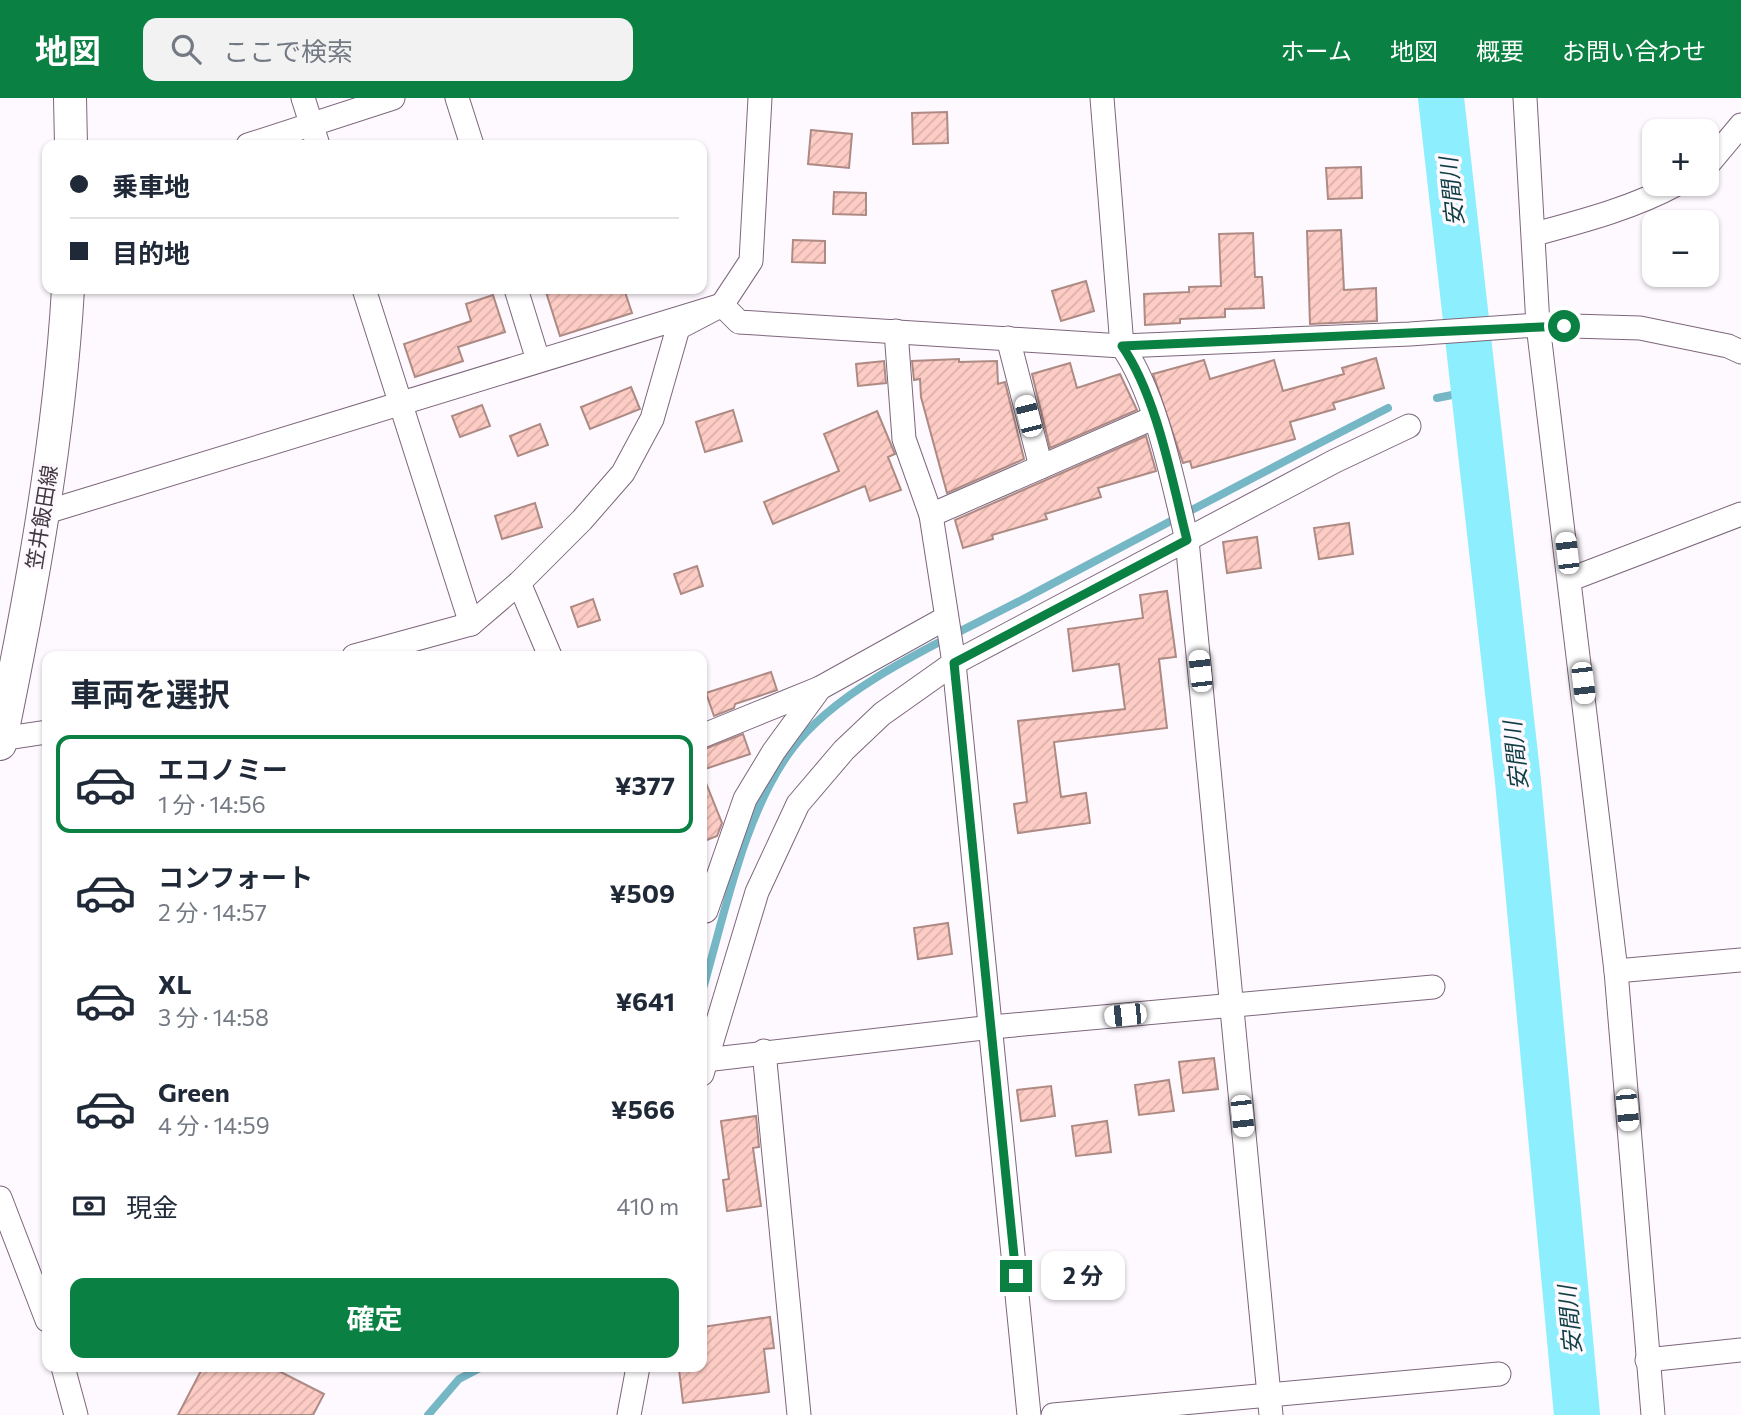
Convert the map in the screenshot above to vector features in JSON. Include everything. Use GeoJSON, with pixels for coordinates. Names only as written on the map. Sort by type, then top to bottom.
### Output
{"type":"FeatureCollection","features":[{"type":"Feature","properties":{"kind":"main road"},"geometry":{"type":"LineString","coordinates":[[70,98],[71,140]]}},
{"type":"Feature","properties":{"kind":"main road","name":"笠井飯田線"},"geometry":{"type":"LineString","coordinates":[[0,741],[43,513],[64,357],[68,294]]}},
{"type":"Feature","properties":{"kind":"street"},"geometry":{"type":"LineString","coordinates":[[303,98],[314,135]]}},
{"type":"Feature","properties":{"kind":"street"},"geometry":{"type":"LineString","coordinates":[[281,140],[314,135],[393,98]]}},
{"type":"Feature","properties":{"kind":"street"},"geometry":{"type":"LineString","coordinates":[[457,98],[470,140]]}},
{"type":"Feature","properties":{"kind":"street"},"geometry":{"type":"LineString","coordinates":[[372,651],[471,624],[519,583],[582,520],[623,472],[652,419],[678,328],[722,305],[751,261],[760,98]]}},
{"type":"Feature","properties":{"kind":"street"},"geometry":{"type":"LineString","coordinates":[[1102,98],[1122,346],[1136,366],[1178,499],[1186,536],[1270,1405]]}},
{"type":"Feature","properties":{"kind":"street"},"geometry":{"type":"LineString","coordinates":[[1525,98],[1535,234],[1530,326],[1571,579],[1616,971],[1653,1415]]}},
{"type":"Feature","properties":{"kind":"street"},"geometry":{"type":"LineString","coordinates":[[1719,151],[1741,125]]}},
{"type":"Feature","properties":{"kind":"street"},"geometry":{"type":"LineString","coordinates":[[1535,234],[1587,220],[1653,196]]}},
{"type":"Feature","properties":{"kind":"street"},"geometry":{"type":"LineString","coordinates":[[366,294],[471,624]]}},
{"type":"Feature","properties":{"kind":"street"},"geometry":{"type":"LineString","coordinates":[[518,294],[538,360]]}},
{"type":"Feature","properties":{"kind":"street"},"geometry":{"type":"LineString","coordinates":[[722,305],[739,323],[1122,346],[1410,334],[1530,326],[1640,328],[1728,346],[1741,352]]}},
{"type":"Feature","properties":{"kind":"street"},"geometry":{"type":"LineString","coordinates":[[43,513],[722,305]]}},
{"type":"Feature","properties":{"kind":"street"},"geometry":{"type":"LineString","coordinates":[[896,331],[904,439],[931,516],[953,659],[992,1027],[1028,1415]]}},
{"type":"Feature","properties":{"kind":"street"},"geometry":{"type":"LineString","coordinates":[[1008,338],[1041,467]]}},
{"type":"Feature","properties":{"kind":"street"},"geometry":{"type":"LineString","coordinates":[[931,516],[1153,418]]}},
{"type":"Feature","properties":{"kind":"street"},"geometry":{"type":"LineString","coordinates":[[707,1057],[757,891],[798,804],[844,750],[882,714],[953,659],[1186,536],[1409,426]]}},
{"type":"Feature","properties":{"kind":"street"},"geometry":{"type":"LineString","coordinates":[[1571,579],[1741,514]]}},
{"type":"Feature","properties":{"kind":"street"},"geometry":{"type":"LineString","coordinates":[[519,583],[548,651]]}},
{"type":"Feature","properties":{"kind":"street"},"geometry":{"type":"LineString","coordinates":[[707,734],[820,688],[946,620]]}},
{"type":"Feature","properties":{"kind":"street"},"geometry":{"type":"LineString","coordinates":[[707,908],[745,799],[774,751],[820,688]]}},
{"type":"Feature","properties":{"kind":"street"},"geometry":{"type":"LineString","coordinates":[[0,741],[42,733]]}},
{"type":"Feature","properties":{"kind":"street"},"geometry":{"type":"LineString","coordinates":[[1616,971],[1741,960]]}},
{"type":"Feature","properties":{"kind":"street"},"geometry":{"type":"LineString","coordinates":[[707,1066],[764,1051],[992,1027],[1433,987]]}},
{"type":"Feature","properties":{"kind":"street"},"geometry":{"type":"LineString","coordinates":[[764,1051],[799,1415]]}},
{"type":"Feature","properties":{"kind":"street"},"geometry":{"type":"LineString","coordinates":[[0,1198],[42,1307]]}},
{"type":"Feature","properties":{"kind":"street"},"geometry":{"type":"LineString","coordinates":[[1647,1360],[1741,1350]]}},
{"type":"Feature","properties":{"kind":"street"},"geometry":{"type":"LineString","coordinates":[[64,1372],[76,1415]]}},
{"type":"Feature","properties":{"kind":"street"},"geometry":{"type":"LineString","coordinates":[[629,1415],[637,1372]]}},
{"type":"Feature","properties":{"kind":"street"},"geometry":{"type":"LineString","coordinates":[[1053,1415],[1270,1405],[1499,1374]]}},
{"type":"Feature","properties":{"kind":"building"},"geometry":{"type":"Polygon","coordinates":[[[947,112],[948,143],[913,144],[912,113],[947,112]]]}},
{"type":"Feature","properties":{"kind":"building"},"geometry":{"type":"Polygon","coordinates":[[[811,130],[852,134],[849,168],[808,164],[811,130]]]}},
{"type":"Feature","properties":{"kind":"building"},"geometry":{"type":"Polygon","coordinates":[[[1361,167],[1362,198],[1328,199],[1326,168],[1361,167]]]}},
{"type":"Feature","properties":{"kind":"building"},"geometry":{"type":"Polygon","coordinates":[[[834,192],[866,193],[866,215],[833,214],[834,192]]]}},
{"type":"Feature","properties":{"kind":"building"},"geometry":{"type":"Polygon","coordinates":[[[1341,230],[1344,290],[1376,288],[1377,321],[1310,324],[1307,231],[1341,230]]]}},
{"type":"Feature","properties":{"kind":"building"},"geometry":{"type":"Polygon","coordinates":[[[1253,233],[1255,277],[1262,277],[1264,308],[1225,309],[1225,317],[1180,319],[1180,323],[1145,325],[1144,294],[1189,292],[1189,287],[1221,286],[1219,234],[1253,233]]]}},
{"type":"Feature","properties":{"kind":"building"},"geometry":{"type":"Polygon","coordinates":[[[793,240],[825,241],[825,263],[792,262],[793,240]]]}},
{"type":"Feature","properties":{"kind":"building"},"geometry":{"type":"Polygon","coordinates":[[[1086,281],[1094,311],[1061,321],[1052,291],[1086,281]]]}},
{"type":"Feature","properties":{"kind":"building"},"geometry":{"type":"Polygon","coordinates":[[[547,294],[626,294],[632,313],[560,336],[547,294]]]}},
{"type":"Feature","properties":{"kind":"building"},"geometry":{"type":"Polygon","coordinates":[[[493,295],[505,332],[458,347],[463,361],[415,377],[404,344],[471,321],[466,304],[493,295]]]}},
{"type":"Feature","properties":{"kind":"building"},"geometry":{"type":"Polygon","coordinates":[[[1376,358],[1384,388],[1333,403],[1335,409],[1290,422],[1295,439],[1192,468],[1190,461],[1183,463],[1153,374],[1204,360],[1210,379],[1274,360],[1283,391],[1344,374],[1342,368],[1376,358]]]}},
{"type":"Feature","properties":{"kind":"building"},"geometry":{"type":"Polygon","coordinates":[[[959,359],[959,362],[997,361],[998,384],[1005,382],[1024,459],[947,493],[921,397],[920,379],[914,380],[912,361],[959,359]]]}},
{"type":"Feature","properties":{"kind":"building"},"geometry":{"type":"Polygon","coordinates":[[[884,361],[886,383],[858,386],[856,364],[884,361]]]}},
{"type":"Feature","properties":{"kind":"building"},"geometry":{"type":"Polygon","coordinates":[[[1070,363],[1077,388],[1120,374],[1137,410],[1050,448],[1032,374],[1070,363]]]}},
{"type":"Feature","properties":{"kind":"building"},"geometry":{"type":"Polygon","coordinates":[[[631,387],[640,409],[590,429],[581,407],[631,387]]]}},
{"type":"Feature","properties":{"kind":"building"},"geometry":{"type":"Polygon","coordinates":[[[482,405],[490,426],[460,437],[452,416],[482,405]]]}},
{"type":"Feature","properties":{"kind":"building"},"geometry":{"type":"Polygon","coordinates":[[[733,410],[742,441],[705,452],[696,422],[733,410]]]}},
{"type":"Feature","properties":{"kind":"building"},"geometry":{"type":"Polygon","coordinates":[[[877,411],[895,454],[888,457],[901,490],[870,501],[865,486],[773,524],[764,502],[839,471],[824,434],[877,411]]]}},
{"type":"Feature","properties":{"kind":"building"},"geometry":{"type":"Polygon","coordinates":[[[540,424],[548,445],[518,456],[510,436],[540,424]]]}},
{"type":"Feature","properties":{"kind":"building"},"geometry":{"type":"Polygon","coordinates":[[[1146,436],[1156,471],[1098,488],[1101,497],[1045,514],[1047,519],[992,535],[993,539],[963,548],[955,520],[1146,436]]]}},
{"type":"Feature","properties":{"kind":"building"},"geometry":{"type":"Polygon","coordinates":[[[535,503],[542,527],[502,539],[495,516],[535,503]]]}},
{"type":"Feature","properties":{"kind":"building"},"geometry":{"type":"Polygon","coordinates":[[[1349,523],[1353,554],[1319,559],[1314,528],[1349,523]]]}},
{"type":"Feature","properties":{"kind":"building"},"geometry":{"type":"Polygon","coordinates":[[[1257,537],[1261,568],[1227,573],[1223,542],[1257,537]]]}},
{"type":"Feature","properties":{"kind":"building"},"geometry":{"type":"Polygon","coordinates":[[[697,566],[703,586],[681,594],[674,574],[697,566]]]}},
{"type":"Feature","properties":{"kind":"building"},"geometry":{"type":"Polygon","coordinates":[[[1167,591],[1176,657],[1159,659],[1167,728],[1054,742],[1061,797],[1086,793],[1090,823],[1018,833],[1014,804],[1027,802],[1018,721],[1125,709],[1119,664],[1073,671],[1068,629],[1143,618],[1140,595],[1167,591]]]}},
{"type":"Feature","properties":{"kind":"building"},"geometry":{"type":"Polygon","coordinates":[[[593,599],[600,620],[578,627],[571,607],[593,599]]]}},
{"type":"Feature","properties":{"kind":"building"},"geometry":{"type":"Polygon","coordinates":[[[771,672],[777,690],[735,704],[734,708],[714,716],[707,693],[771,672]]]}},
{"type":"Feature","properties":{"kind":"building"},"geometry":{"type":"Polygon","coordinates":[[[743,734],[750,754],[707,768],[707,748],[743,734]]]}},
{"type":"Feature","properties":{"kind":"building"},"geometry":{"type":"Polygon","coordinates":[[[707,786],[722,823],[717,836],[707,840],[707,786]]]}},
{"type":"Feature","properties":{"kind":"building"},"geometry":{"type":"Polygon","coordinates":[[[948,923],[952,954],[918,959],[914,928],[948,923]]]}},
{"type":"Feature","properties":{"kind":"building"},"geometry":{"type":"Polygon","coordinates":[[[1214,1058],[1218,1089],[1183,1093],[1179,1062],[1214,1058]]]}},
{"type":"Feature","properties":{"kind":"building"},"geometry":{"type":"Polygon","coordinates":[[[1169,1080],[1174,1111],[1139,1115],[1135,1085],[1169,1080]]]}},
{"type":"Feature","properties":{"kind":"building"},"geometry":{"type":"Polygon","coordinates":[[[1051,1086],[1055,1116],[1021,1121],[1017,1090],[1051,1086]]]}},
{"type":"Feature","properties":{"kind":"building"},"geometry":{"type":"Polygon","coordinates":[[[756,1116],[759,1147],[753,1148],[761,1206],[727,1211],[723,1180],[729,1179],[721,1121],[756,1116]]]}},
{"type":"Feature","properties":{"kind":"building"},"geometry":{"type":"Polygon","coordinates":[[[1107,1121],[1111,1152],[1076,1156],[1072,1126],[1107,1121]]]}},
{"type":"Feature","properties":{"kind":"building"},"geometry":{"type":"Polygon","coordinates":[[[770,1317],[774,1348],[764,1349],[769,1392],[683,1403],[679,1372],[707,1372],[707,1326],[770,1317]]]}},
{"type":"Feature","properties":{"kind":"building"},"geometry":{"type":"Polygon","coordinates":[[[200,1372],[281,1372],[324,1394],[313,1415],[178,1415],[200,1372]]]}},
{"type":"Feature","properties":{"kind":"waterway","name":"安間川"},"geometry":{"type":"LineString","coordinates":[[1441,98],[1518,781],[1577,1415]]}},
{"type":"Feature","properties":{"kind":"waterway"},"geometry":{"type":"LineString","coordinates":[[1437,398],[1472,391]]}},
{"type":"Feature","properties":{"kind":"waterway"},"geometry":{"type":"LineString","coordinates":[[707,974],[737,866],[760,804],[792,749],[840,702],[902,662],[1388,408]]}},
{"type":"Feature","properties":{"kind":"waterway"},"geometry":{"type":"LineString","coordinates":[[428,1415],[459,1379],[472,1372]]}},
{"type":"Feature","properties":{"kind":"route"},"geometry":{"type":"LineString","coordinates":[[1016,1276],[954,663],[1187,540],[1175,484],[1136,366],[1122,346],[1410,334],[1538,325],[1564,326]]}}]}
